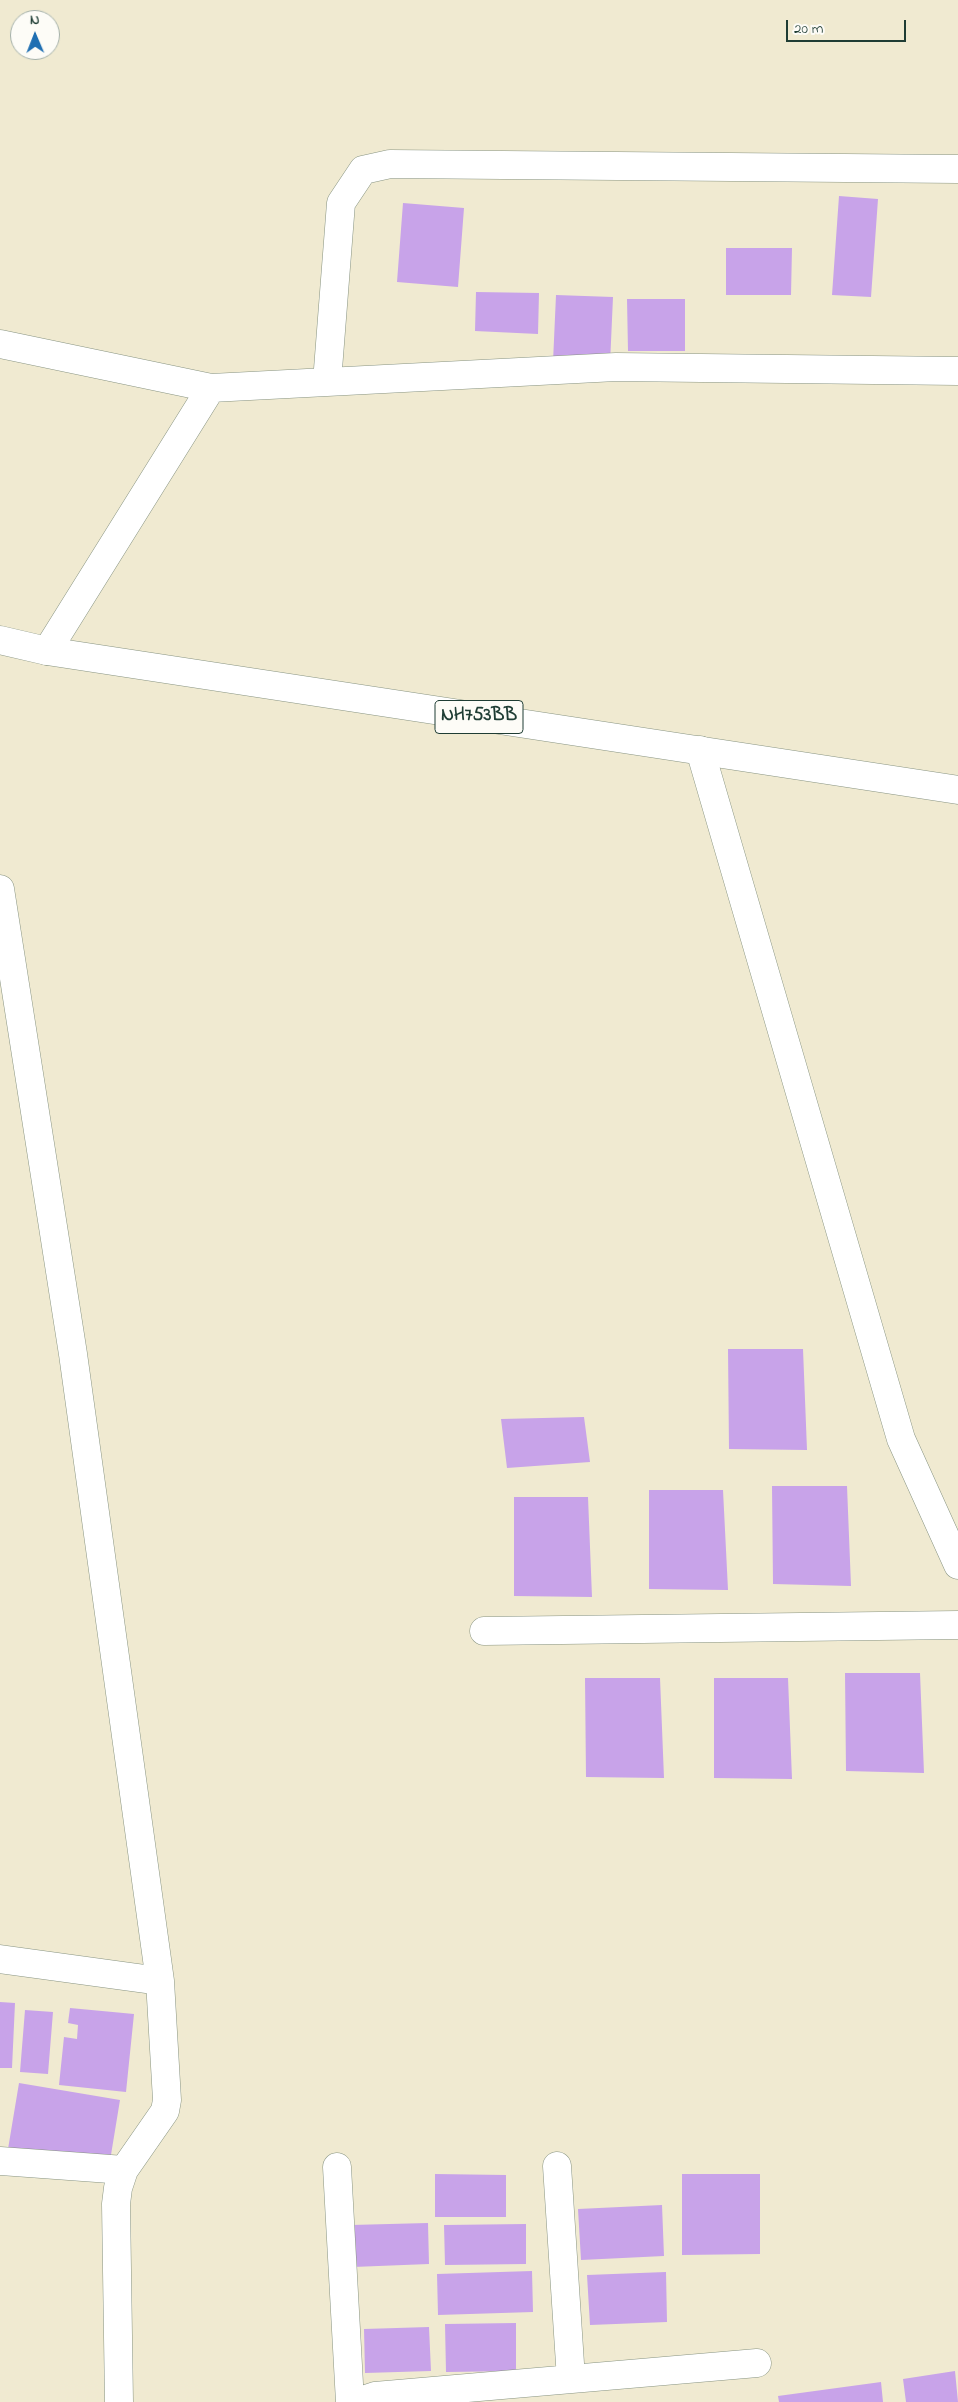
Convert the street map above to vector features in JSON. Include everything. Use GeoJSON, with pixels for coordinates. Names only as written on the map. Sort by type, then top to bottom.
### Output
{"type":"FeatureCollection","features":[{"type":"Feature","properties":{"kind":"main road"},"geometry":{"type":"LineString","coordinates":[[326,382],[341,202],[362,170],[390,164],[958,169]]}},
{"type":"Feature","properties":{"kind":"main road"},"geometry":{"type":"LineString","coordinates":[[0,344],[211,388],[616,367],[958,371]]}},
{"type":"Feature","properties":{"kind":"main road"},"geometry":{"type":"LineString","coordinates":[[48,651],[211,388]]}},
{"type":"Feature","properties":{"kind":"main road","name":"NH753BB"},"geometry":{"type":"LineString","coordinates":[[0,640],[48,651],[958,790]]}},
{"type":"Feature","properties":{"kind":"main road"},"geometry":{"type":"LineString","coordinates":[[700,750],[901,1439],[958,1565]]}},
{"type":"Feature","properties":{"kind":"main road"},"geometry":{"type":"LineString","coordinates":[[0,889],[10,1009],[73,1354],[160,1981],[167,2100],[166,2111],[124,2170],[118,2188],[116,2204],[119,2402]]}},
{"type":"Feature","properties":{"kind":"main road"},"geometry":{"type":"LineString","coordinates":[[484,1631],[958,1625]]}},
{"type":"Feature","properties":{"kind":"main road"},"geometry":{"type":"LineString","coordinates":[[0,1959],[160,1981]]}},
{"type":"Feature","properties":{"kind":"main road"},"geometry":{"type":"LineString","coordinates":[[0,2161],[124,2170]]}},
{"type":"Feature","properties":{"kind":"main road"},"geometry":{"type":"LineString","coordinates":[[557,2166],[571,2379]]}},
{"type":"Feature","properties":{"kind":"main road"},"geometry":{"type":"LineString","coordinates":[[336,2167],[350,2402]]}},
{"type":"Feature","properties":{"kind":"main road"},"geometry":{"type":"LineString","coordinates":[[357,2402],[375,2396],[757,2363]]}},
{"type":"Feature","properties":{"kind":"building"},"geometry":{"type":"Polygon","coordinates":[[[839,196],[878,199],[871,297],[832,295],[839,196]]]}},
{"type":"Feature","properties":{"kind":"building"},"geometry":{"type":"Polygon","coordinates":[[[403,203],[464,208],[458,287],[397,282],[403,203]]]}},
{"type":"Feature","properties":{"kind":"building"},"geometry":{"type":"Polygon","coordinates":[[[726,248],[792,248],[791,295],[726,295],[726,248]]]}},
{"type":"Feature","properties":{"kind":"building"},"geometry":{"type":"Polygon","coordinates":[[[476,292],[539,293],[538,334],[475,331],[476,292]]]}},
{"type":"Feature","properties":{"kind":"building"},"geometry":{"type":"Polygon","coordinates":[[[556,295],[613,297],[610,364],[553,362],[556,295]]]}},
{"type":"Feature","properties":{"kind":"building"},"geometry":{"type":"Polygon","coordinates":[[[627,299],[685,299],[685,351],[628,351],[627,299]]]}},
{"type":"Feature","properties":{"kind":"building"},"geometry":{"type":"Polygon","coordinates":[[[728,1349],[803,1349],[807,1450],[729,1449],[728,1349]]]}},
{"type":"Feature","properties":{"kind":"building"},"geometry":{"type":"Polygon","coordinates":[[[584,1417],[590,1462],[507,1468],[501,1419],[584,1417]]]}},
{"type":"Feature","properties":{"kind":"building"},"geometry":{"type":"Polygon","coordinates":[[[772,1486],[847,1486],[851,1586],[773,1584],[772,1486]]]}},
{"type":"Feature","properties":{"kind":"building"},"geometry":{"type":"Polygon","coordinates":[[[649,1490],[723,1490],[728,1590],[649,1589],[649,1490]]]}},
{"type":"Feature","properties":{"kind":"building"},"geometry":{"type":"Polygon","coordinates":[[[514,1497],[588,1497],[592,1597],[514,1596],[514,1497]]]}},
{"type":"Feature","properties":{"kind":"building"},"geometry":{"type":"Polygon","coordinates":[[[845,1673],[920,1673],[924,1773],[846,1771],[845,1673]]]}},
{"type":"Feature","properties":{"kind":"building"},"geometry":{"type":"Polygon","coordinates":[[[585,1678],[660,1678],[664,1778],[586,1777],[585,1678]]]}},
{"type":"Feature","properties":{"kind":"building"},"geometry":{"type":"Polygon","coordinates":[[[714,1678],[788,1678],[792,1779],[714,1778],[714,1678]]]}},
{"type":"Feature","properties":{"kind":"building"},"geometry":{"type":"Polygon","coordinates":[[[0,2002],[15,2003],[12,2068],[0,2068],[0,2002]]]}},
{"type":"Feature","properties":{"kind":"building"},"geometry":{"type":"Polygon","coordinates":[[[70,2008],[134,2014],[126,2092],[59,2085],[64,2037],[77,2039],[78,2025],[68,2023],[70,2008]]]}},
{"type":"Feature","properties":{"kind":"building"},"geometry":{"type":"Polygon","coordinates":[[[25,2010],[53,2012],[48,2074],[20,2072],[25,2010]]]}},
{"type":"Feature","properties":{"kind":"building"},"geometry":{"type":"Polygon","coordinates":[[[19,2083],[120,2100],[109,2167],[8,2149],[19,2083]]]}},
{"type":"Feature","properties":{"kind":"building"},"geometry":{"type":"Polygon","coordinates":[[[435,2174],[506,2175],[506,2217],[435,2217],[435,2174]]]}},
{"type":"Feature","properties":{"kind":"building"},"geometry":{"type":"Polygon","coordinates":[[[682,2174],[760,2174],[760,2254],[682,2255],[682,2174]]]}},
{"type":"Feature","properties":{"kind":"building"},"geometry":{"type":"Polygon","coordinates":[[[662,2205],[664,2256],[581,2260],[578,2209],[662,2205]]]}},
{"type":"Feature","properties":{"kind":"building"},"geometry":{"type":"Polygon","coordinates":[[[428,2223],[429,2264],[353,2267],[351,2225],[428,2223]]]}},
{"type":"Feature","properties":{"kind":"building"},"geometry":{"type":"Polygon","coordinates":[[[526,2224],[526,2264],[445,2265],[444,2225],[526,2224]]]}},
{"type":"Feature","properties":{"kind":"building"},"geometry":{"type":"Polygon","coordinates":[[[532,2271],[533,2312],[438,2315],[437,2274],[532,2271]]]}},
{"type":"Feature","properties":{"kind":"building"},"geometry":{"type":"Polygon","coordinates":[[[666,2272],[667,2322],[590,2325],[587,2275],[666,2272]]]}},
{"type":"Feature","properties":{"kind":"building"},"geometry":{"type":"Polygon","coordinates":[[[516,2323],[516,2371],[446,2372],[445,2324],[516,2323]]]}},
{"type":"Feature","properties":{"kind":"building"},"geometry":{"type":"Polygon","coordinates":[[[429,2327],[431,2371],[365,2373],[364,2329],[429,2327]]]}},
{"type":"Feature","properties":{"kind":"building"},"geometry":{"type":"Polygon","coordinates":[[[955,2371],[958,2402],[906,2402],[903,2379],[955,2371]]]}},
{"type":"Feature","properties":{"kind":"building"},"geometry":{"type":"Polygon","coordinates":[[[881,2382],[883,2402],[779,2402],[778,2396],[881,2382]]]}}]}
